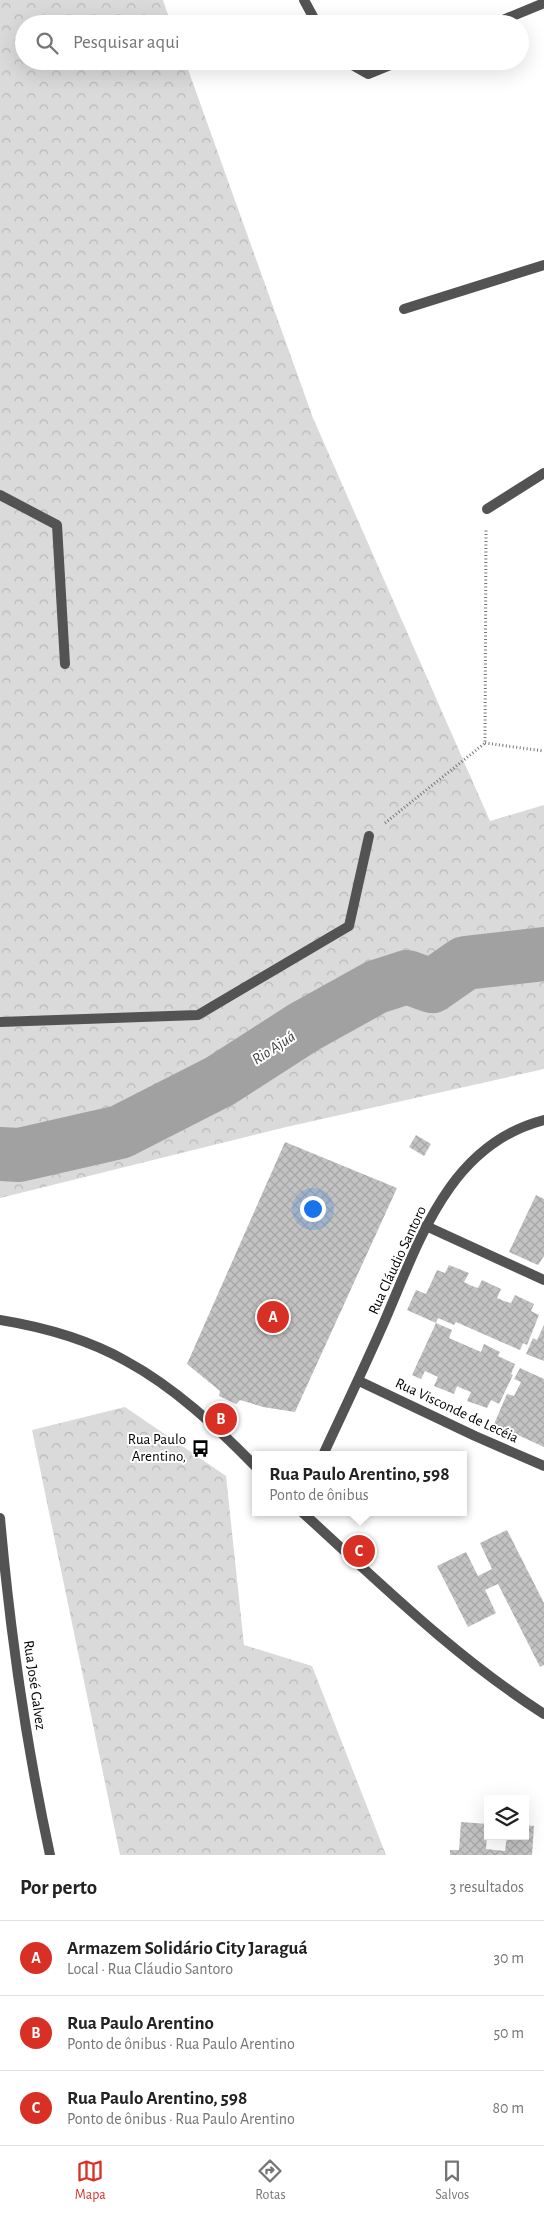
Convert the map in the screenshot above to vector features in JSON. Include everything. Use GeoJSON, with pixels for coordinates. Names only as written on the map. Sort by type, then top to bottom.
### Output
{"type":"FeatureCollection","features":[{"type":"Feature","properties":{"kind":"street"},"geometry":{"type":"LineString","coordinates":[[304,0],[312,15]]}},
{"type":"Feature","properties":{"kind":"street"},"geometry":{"type":"LineString","coordinates":[[515,15],[544,3]]}},
{"type":"Feature","properties":{"kind":"street"},"geometry":{"type":"LineString","coordinates":[[361,70],[368,74],[378,70]]}},
{"type":"Feature","properties":{"kind":"street"},"geometry":{"type":"LineString","coordinates":[[404,309],[544,264]]}},
{"type":"Feature","properties":{"kind":"street"},"geometry":{"type":"LineString","coordinates":[[486,510],[544,473]]}},
{"type":"Feature","properties":{"kind":"street"},"geometry":{"type":"LineString","coordinates":[[0,495],[57,525],[65,664]]}},
{"type":"Feature","properties":{"kind":"street"},"geometry":{"type":"LineString","coordinates":[[0,1022],[198,1014],[349,926],[369,836]]}},
{"type":"Feature","properties":{"kind":"street","name":"Rua Cláudio Santoro"},"geometry":{"type":"LineString","coordinates":[[325,1451],[359,1381],[426,1226],[446,1191],[478,1154],[501,1136],[524,1125],[544,1120]]}},
{"type":"Feature","properties":{"kind":"street"},"geometry":{"type":"LineString","coordinates":[[426,1226],[544,1280]]}},
{"type":"Feature","properties":{"kind":"street"},"geometry":{"type":"LineString","coordinates":[[0,1320],[36,1326],[78,1340],[125,1360],[161,1384],[204,1418],[252,1463]]}},
{"type":"Feature","properties":{"kind":"street","name":"Rua Visconde de Lecéia"},"geometry":{"type":"LineString","coordinates":[[359,1381],[475,1436],[544,1466]]}},
{"type":"Feature","properties":{"kind":"street"},"geometry":{"type":"LineString","coordinates":[[306,1516],[442,1639],[513,1694],[544,1714]]}},
{"type":"Feature","properties":{"kind":"street","name":"Rua José Galvez"},"geometry":{"type":"LineString","coordinates":[[0,1518],[23,1713],[50,1855]]}},
{"type":"Feature","properties":{"kind":"path"},"geometry":{"type":"LineString","coordinates":[[485,744],[486,510]]}},
{"type":"Feature","properties":{"kind":"path"},"geometry":{"type":"LineString","coordinates":[[369,836],[485,744],[544,751]]}},
{"type":"Feature","properties":{"kind":"green space"},"geometry":{"type":"Polygon","coordinates":[[[0,0],[163,0],[168,15],[15,15],[15,70],[188,70],[313,418],[490,821],[544,805],[544,1069],[282,1128],[0,1198],[0,0]]]}},
{"type":"Feature","properties":{"kind":"green space"},"geometry":{"type":"Polygon","coordinates":[[[125,1407],[226,1476],[244,1645],[312,1666],[386,1855],[120,1855],[32,1430],[125,1407]]]}},
{"type":"Feature","properties":{"kind":"building"},"geometry":{"type":"Polygon","coordinates":[[[416,1135],[431,1144],[424,1156],[409,1147],[416,1135]]]}},
{"type":"Feature","properties":{"kind":"building"},"geometry":{"type":"Polygon","coordinates":[[[285,1142],[397,1188],[295,1412],[263,1407],[240,1400],[236,1404],[219,1396],[220,1391],[187,1364],[285,1142]]]}},
{"type":"Feature","properties":{"kind":"building"},"geometry":{"type":"Polygon","coordinates":[[[536,1195],[544,1199],[544,1256],[538,1265],[509,1252],[536,1195]]]}},
{"type":"Feature","properties":{"kind":"building"},"geometry":{"type":"Polygon","coordinates":[[[449,1265],[469,1273],[464,1282],[472,1286],[478,1288],[482,1280],[501,1289],[497,1298],[511,1303],[515,1295],[534,1304],[531,1311],[539,1315],[527,1345],[523,1343],[520,1350],[456,1322],[454,1325],[438,1318],[436,1323],[407,1310],[416,1290],[426,1294],[437,1270],[445,1273],[449,1265]]]}},
{"type":"Feature","properties":{"kind":"building"},"geometry":{"type":"Polygon","coordinates":[[[436,1323],[452,1330],[449,1338],[481,1352],[484,1344],[500,1352],[498,1356],[515,1364],[511,1374],[513,1375],[499,1404],[491,1400],[487,1408],[467,1401],[471,1392],[457,1386],[454,1394],[434,1386],[438,1377],[425,1371],[421,1379],[412,1375],[436,1323]]]}},
{"type":"Feature","properties":{"kind":"building"},"geometry":{"type":"Polygon","coordinates":[[[544,1325],[544,1361],[526,1354],[533,1338],[537,1340],[544,1325]]]}},
{"type":"Feature","properties":{"kind":"building"},"geometry":{"type":"Polygon","coordinates":[[[520,1368],[544,1379],[544,1447],[494,1424],[507,1394],[514,1396],[521,1382],[514,1379],[520,1368]]]}},
{"type":"Feature","properties":{"kind":"building"},"geometry":{"type":"Polygon","coordinates":[[[507,1530],[544,1603],[544,1665],[540,1667],[498,1584],[485,1590],[496,1613],[468,1627],[437,1566],[466,1552],[478,1576],[492,1569],[480,1543],[507,1530]]]}},
{"type":"Feature","properties":{"kind":"building"},"geometry":{"type":"Polygon","coordinates":[[[461,1822],[484,1824],[486,1849],[505,1851],[506,1840],[529,1840],[529,1825],[534,1826],[532,1855],[450,1855],[450,1850],[459,1850],[461,1822]]]}},
{"type":"Feature","properties":{"kind":"waterway","name":"Rio Ajuá"},"geometry":{"type":"LineString","coordinates":[[0,1154],[19,1155],[120,1132],[220,1081],[304,1027],[376,987],[407,977],[432,986],[465,963],[544,954]]}},
{"type":"Feature","properties":{"kind":"place","name":"Armazem Solidário City Jaraguá"},"geometry":{"type":"Point","coordinates":[273,1317]}},
{"type":"Feature","properties":{"kind":"place","name":"Rua Paulo Arentino"},"geometry":{"type":"Point","coordinates":[221,1419]}},
{"type":"Feature","properties":{"kind":"place","name":"Rua Paulo Arentino,"},"geometry":{"type":"Point","coordinates":[200,1448]}},
{"type":"Feature","properties":{"kind":"place","name":"Rua Paulo Arentino, 598"},"geometry":{"type":"Point","coordinates":[359,1551]}}]}
